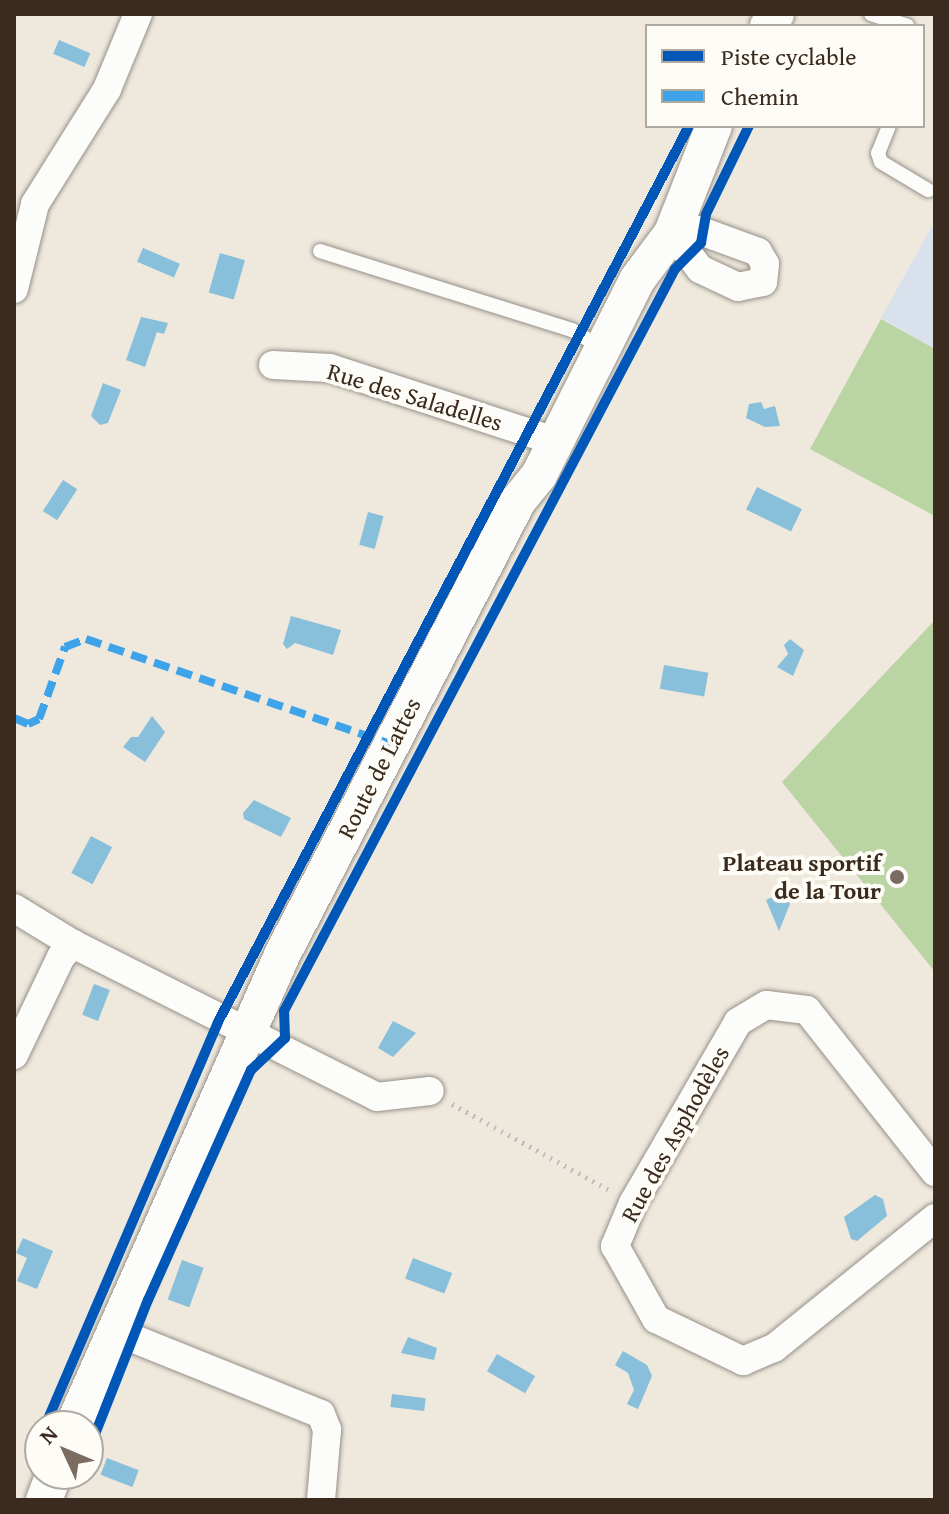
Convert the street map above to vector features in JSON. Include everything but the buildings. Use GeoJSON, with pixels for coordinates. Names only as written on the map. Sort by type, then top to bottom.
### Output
{"type":"FeatureCollection","features":[{"type":"Feature","properties":{"kind":"street"},"geometry":{"type":"LineString","coordinates":[[14,289],[35,204],[107,89],[138,14]]}},
{"type":"Feature","properties":{"kind":"street","name":"Route de Lattes"},"geometry":{"type":"LineString","coordinates":[[80,1410],[112,1330],[283,953],[518,501],[539,475],[645,265],[672,233],[713,128]]}},
{"type":"Feature","properties":{"kind":"street","name":"Rue des Saladelles"},"geometry":{"type":"LineString","coordinates":[[273,365],[330,368],[555,441]]}},
{"type":"Feature","properties":{"kind":"street"},"geometry":{"type":"LineString","coordinates":[[14,908],[73,944],[250,1030],[377,1097],[430,1091]]}},
{"type":"Feature","properties":{"kind":"street"},"geometry":{"type":"LineString","coordinates":[[14,1055],[61,957],[73,944]]}},
{"type":"Feature","properties":{"kind":"street","name":"Rue des Asphodèles"},"geometry":{"type":"LineString","coordinates":[[934,1169],[807,1010],[766,1005],[738,1022],[633,1203],[615,1246],[656,1319],[743,1361],[774,1348],[935,1218]]}},
{"type":"Feature","properties":{"kind":"street"},"geometry":{"type":"LineString","coordinates":[[112,1330],[321,1414],[327,1430],[321,1500]]}},
{"type":"Feature","properties":{"kind":"lane"},"geometry":{"type":"LineString","coordinates":[[871,14],[901,24]]}},
{"type":"Feature","properties":{"kind":"lane"},"geometry":{"type":"LineString","coordinates":[[888,128],[878,153],[881,162],[928,190]]}},
{"type":"Feature","properties":{"kind":"lane"},"geometry":{"type":"LineString","coordinates":[[320,251],[572,330],[602,349]]}},
{"type":"Feature","properties":{"kind":"path"},"geometry":{"type":"LineString","coordinates":[[430,1091],[633,1203]]}},
{"type":"Feature","properties":{"kind":"shaded area"},"geometry":{"type":"Polygon","coordinates":[[[935,221],[935,349],[881,318],[935,221]]]}},
{"type":"Feature","properties":{"kind":"green space"},"geometry":{"type":"Polygon","coordinates":[[[881,319],[935,349],[935,516],[810,449],[881,319]]]}},
{"type":"Feature","properties":{"kind":"green space","name":"Plateau sportif de la Tour"},"geometry":{"type":"Polygon","coordinates":[[[935,620],[935,972],[782,782],[935,620]]]}},
{"type":"Feature","properties":{"kind":"water"},"geometry":{"type":"Polygon","coordinates":[[[59,40],[90,53],[84,67],[53,54],[59,40]]]}},
{"type":"Feature","properties":{"kind":"water"},"geometry":{"type":"Polygon","coordinates":[[[143,248],[180,264],[174,277],[137,262],[143,248]]]}},
{"type":"Feature","properties":{"kind":"water"},"geometry":{"type":"Polygon","coordinates":[[[220,253],[245,260],[234,300],[209,292],[220,253]]]}},
{"type":"Feature","properties":{"kind":"water"},"geometry":{"type":"Polygon","coordinates":[[[141,317],[168,323],[164,334],[157,332],[145,367],[126,360],[141,317]]]}},
{"type":"Feature","properties":{"kind":"water"},"geometry":{"type":"Polygon","coordinates":[[[103,383],[121,390],[108,423],[100,425],[91,416],[103,383]]]}},
{"type":"Feature","properties":{"kind":"water"},"geometry":{"type":"Polygon","coordinates":[[[761,402],[764,409],[775,406],[780,426],[765,427],[746,418],[749,404],[761,402]]]}},
{"type":"Feature","properties":{"kind":"water"},"geometry":{"type":"Polygon","coordinates":[[[63,480],[77,489],[57,520],[43,511],[63,480]]]}},
{"type":"Feature","properties":{"kind":"water"},"geometry":{"type":"Polygon","coordinates":[[[757,487],[802,509],[791,531],[746,509],[757,487]]]}},
{"type":"Feature","properties":{"kind":"water"},"geometry":{"type":"Polygon","coordinates":[[[368,512],[383,516],[375,549],[359,545],[368,512]]]}},
{"type":"Feature","properties":{"kind":"water"},"geometry":{"type":"Polygon","coordinates":[[[291,616],[341,630],[333,655],[295,643],[287,649],[283,644],[291,616]]]}},
{"type":"Feature","properties":{"kind":"water"},"geometry":{"type":"Polygon","coordinates":[[[790,639],[804,650],[793,676],[777,667],[788,654],[784,645],[790,639]]]}},
{"type":"Feature","properties":{"kind":"water"},"geometry":{"type":"Polygon","coordinates":[[[664,665],[708,673],[704,696],[660,689],[664,665]]]}},
{"type":"Feature","properties":{"kind":"water"},"geometry":{"type":"Polygon","coordinates":[[[152,716],[165,732],[145,762],[123,747],[131,737],[138,737],[152,716]]]}},
{"type":"Feature","properties":{"kind":"water"},"geometry":{"type":"Polygon","coordinates":[[[254,800],[291,818],[281,837],[244,819],[243,813],[254,800]]]}},
{"type":"Feature","properties":{"kind":"water"},"geometry":{"type":"Polygon","coordinates":[[[91,836],[112,847],[92,884],[71,873],[91,836]]]}},
{"type":"Feature","properties":{"kind":"water"},"geometry":{"type":"Polygon","coordinates":[[[781,893],[790,904],[779,931],[766,900],[781,893]]]}},
{"type":"Feature","properties":{"kind":"water"},"geometry":{"type":"Polygon","coordinates":[[[94,984],[110,990],[98,1021],[82,1015],[94,984]]]}},
{"type":"Feature","properties":{"kind":"water"},"geometry":{"type":"Polygon","coordinates":[[[393,1021],[416,1033],[393,1057],[378,1048],[393,1021]]]}},
{"type":"Feature","properties":{"kind":"water"},"geometry":{"type":"Polygon","coordinates":[[[875,1195],[883,1199],[887,1216],[857,1241],[851,1239],[844,1217],[875,1195]]]}},
{"type":"Feature","properties":{"kind":"water"},"geometry":{"type":"Polygon","coordinates":[[[23,1238],[53,1251],[37,1289],[17,1281],[27,1258],[16,1253],[23,1238]]]}},
{"type":"Feature","properties":{"kind":"water"},"geometry":{"type":"Polygon","coordinates":[[[413,1258],[452,1273],[444,1294],[405,1279],[413,1258]]]}},
{"type":"Feature","properties":{"kind":"water"},"geometry":{"type":"Polygon","coordinates":[[[182,1260],[204,1268],[189,1307],[168,1299],[182,1260]]]}},
{"type":"Feature","properties":{"kind":"water"},"geometry":{"type":"Polygon","coordinates":[[[408,1337],[437,1348],[434,1360],[401,1353],[408,1337]]]}},
{"type":"Feature","properties":{"kind":"water"},"geometry":{"type":"Polygon","coordinates":[[[623,1351],[647,1365],[652,1376],[638,1409],[627,1404],[634,1390],[628,1373],[615,1365],[623,1351]]]}},
{"type":"Feature","properties":{"kind":"water"},"geometry":{"type":"Polygon","coordinates":[[[497,1354],[535,1376],[525,1393],[487,1371],[497,1354]]]}},
{"type":"Feature","properties":{"kind":"water"},"geometry":{"type":"Polygon","coordinates":[[[392,1394],[426,1398],[424,1411],[390,1407],[392,1394]]]}},
{"type":"Feature","properties":{"kind":"water"},"geometry":{"type":"Polygon","coordinates":[[[107,1458],[139,1470],[132,1487],[104,1476],[107,1458]]]}},
{"type":"Feature","properties":{"kind":"marked path"},"geometry":{"type":"LineString","coordinates":[[14,718],[28,724],[39,719],[65,647],[86,639],[391,744]]}},
{"type":"Feature","properties":{"kind":"cycle path"},"geometry":{"type":"LineString","coordinates":[[52,1410],[218,1022],[688,128]]}},
{"type":"Feature","properties":{"kind":"cycle path"},"geometry":{"type":"LineString","coordinates":[[104,1411],[148,1300],[251,1070],[285,1038],[284,1011],[675,269],[701,243],[706,214],[748,128]]}},
{"type":"Feature","properties":{"kind":"place","name":"Plateau sportif de la Tour"},"geometry":{"type":"Point","coordinates":[897,877]}}]}
